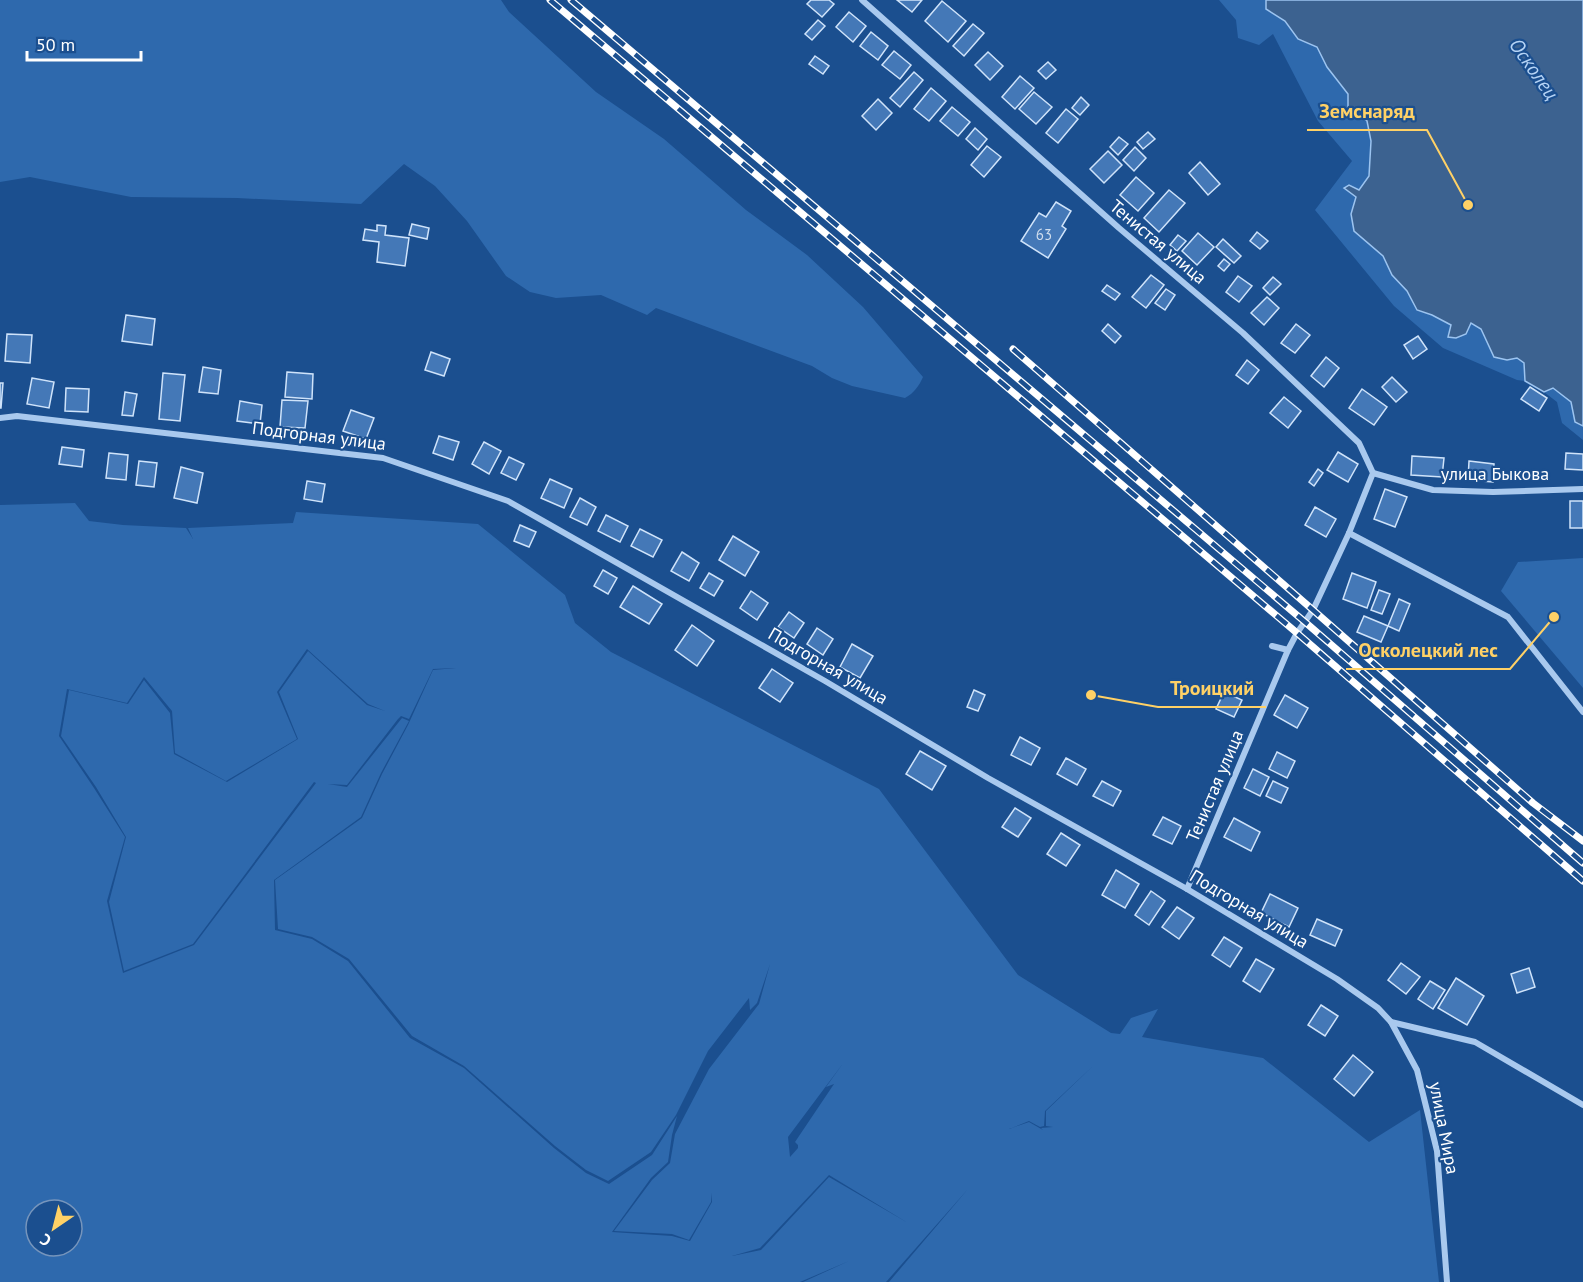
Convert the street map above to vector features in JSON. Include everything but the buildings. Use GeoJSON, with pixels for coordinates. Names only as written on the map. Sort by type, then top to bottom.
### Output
{"type":"FeatureCollection","features":[{"type":"Feature","properties":{"kind":"street","name":"Тенистая улица"},"geometry":{"type":"LineString","coordinates":[[862,0],[1119,228],[1243,333],[1359,443],[1373,473],[1349,533],[1313,610],[1288,651],[1187,889]]}},
{"type":"Feature","properties":{"kind":"street","name":"Подгорная улица"},"geometry":{"type":"LineString","coordinates":[[0,418],[17,416],[383,458],[508,501],[815,675],[988,778],[1187,889],[1337,979],[1378,1008],[1391,1022]]}},
{"type":"Feature","properties":{"kind":"street","name":"улица Быкова"},"geometry":{"type":"LineString","coordinates":[[1373,473],[1433,490],[1493,492],[1583,489]]}},
{"type":"Feature","properties":{"kind":"street"},"geometry":{"type":"LineString","coordinates":[[1349,533],[1508,617],[1583,712]]}},
{"type":"Feature","properties":{"kind":"street"},"geometry":{"type":"LineString","coordinates":[[1272,646],[1288,651]]}},
{"type":"Feature","properties":{"kind":"street"},"geometry":{"type":"LineString","coordinates":[[1391,1022],[1475,1041],[1583,1105]]}},
{"type":"Feature","properties":{"kind":"street","name":"улица Мира"},"geometry":{"type":"LineString","coordinates":[[1391,1022],[1418,1071],[1437,1151],[1447,1282]]}},
{"type":"Feature","properties":{"kind":"shaded area"},"geometry":{"type":"Polygon","coordinates":[[[0,0],[501,0],[509,12],[596,92],[664,139],[746,210],[807,255],[863,307],[923,377],[916,389],[905,398],[852,386],[812,366],[656,308],[647,315],[601,295],[556,298],[530,292],[506,276],[467,221],[435,186],[404,164],[361,204],[237,198],[131,197],[30,177],[0,182],[0,0]]]}},
{"type":"Feature","properties":{"kind":"shaded area"},"geometry":{"type":"Polygon","coordinates":[[[1219,0],[1266,0],[1267,9],[1285,21],[1298,39],[1317,47],[1327,67],[1348,94],[1348,107],[1367,121],[1371,141],[1369,176],[1359,190],[1351,214],[1354,231],[1383,256],[1392,275],[1407,291],[1417,310],[1452,325],[1448,336],[1471,323],[1481,329],[1494,357],[1507,360],[1517,358],[1524,363],[1525,381],[1517,380],[1443,348],[1394,306],[1315,210],[1352,161],[1318,121],[1273,34],[1259,45],[1238,38],[1236,20],[1219,0]]]}},
{"type":"Feature","properties":{"kind":"shaded area"},"geometry":{"type":"Polygon","coordinates":[[[1552,387],[1571,402],[1575,422],[1583,426],[1583,440],[1562,423],[1557,402],[1544,392],[1552,387]]]}},
{"type":"Feature","properties":{"kind":"shaded area"},"geometry":{"type":"Polygon","coordinates":[[[75,503],[89,521],[186,528],[193,539],[188,528],[293,523],[296,512],[478,524],[565,595],[575,623],[611,652],[879,789],[1018,975],[1111,1033],[1120,1034],[1131,1018],[1158,1009],[1142,1037],[1263,1058],[1369,1142],[1420,1110],[1439,1282],[889,1282],[968,1189],[886,1282],[803,1282],[849,1261],[800,1282],[0,1282],[0,505],[75,503]],[[307,649],[277,692],[297,739],[226,781],[175,753],[172,711],[144,677],[127,703],[67,689],[59,736],[125,837],[107,901],[123,973],[194,945],[316,783],[314,782],[193,944],[124,971],[109,902],[126,837],[96,787],[61,736],[69,690],[128,704],[144,680],[170,713],[174,754],[227,782],[298,739],[279,692],[308,651],[367,705],[385,711],[368,704],[307,649]],[[456,668],[433,669],[409,719],[401,716],[398,719],[347,785],[328,784],[347,787],[402,718],[409,721],[361,817],[274,880],[275,930],[312,939],[348,961],[410,1038],[464,1068],[554,1148],[586,1173],[609,1184],[652,1155],[677,1116],[668,1162],[651,1178],[612,1232],[672,1236],[690,1241],[712,1202],[711,1193],[711,1202],[689,1240],[672,1234],[614,1231],[652,1180],[670,1163],[675,1134],[709,1069],[759,1004],[770,964],[757,1003],[750,1010],[749,998],[708,1051],[676,1115],[651,1152],[608,1181],[586,1170],[555,1146],[464,1066],[412,1036],[349,959],[312,937],[278,929],[275,880],[362,818],[408,725],[433,670],[456,668]],[[844,1062],[788,1137],[790,1157],[798,1148],[795,1142],[834,1084],[826,1087],[844,1062]],[[1094,1065],[1045,1111],[1044,1126],[1040,1127],[1029,1121],[1009,1129],[1029,1122],[1043,1130],[1041,1128],[1053,1127],[1046,1126],[1046,1111],[1094,1065]],[[829,1175],[760,1248],[732,1256],[761,1250],[829,1177],[908,1223],[829,1175]]]}},
{"type":"Feature","properties":{"kind":"shaded area"},"geometry":{"type":"Polygon","coordinates":[[[1583,558],[1583,688],[1501,591],[1518,562],[1583,558]]]}},
{"type":"Feature","properties":{"kind":"water","name":"Осколец"},"geometry":{"type":"Polygon","coordinates":[[[1266,0],[1583,0],[1583,426],[1575,422],[1571,402],[1553,388],[1544,392],[1525,381],[1524,363],[1517,358],[1507,360],[1494,357],[1481,329],[1471,323],[1466,334],[1456,338],[1448,337],[1451,325],[1417,310],[1407,291],[1392,275],[1383,256],[1354,231],[1351,214],[1356,197],[1344,188],[1349,185],[1359,190],[1369,176],[1371,141],[1367,121],[1348,107],[1348,94],[1327,67],[1317,47],[1298,39],[1285,21],[1266,9],[1266,0]]]}},
{"type":"Feature","properties":{"kind":"railway"},"geometry":{"type":"LineString","coordinates":[[550,0],[1297,633],[1583,881]]}},
{"type":"Feature","properties":{"kind":"railway"},"geometry":{"type":"LineString","coordinates":[[571,0],[1305,622],[1583,863]]}},
{"type":"Feature","properties":{"kind":"railway"},"geometry":{"type":"LineString","coordinates":[[1013,349],[1533,803],[1583,841]]}},
{"type":"Feature","properties":{"kind":"place","name":"Земснаряд"},"geometry":{"type":"Point","coordinates":[1468,205]}},
{"type":"Feature","properties":{"kind":"place","name":"Осколецкий лес"},"geometry":{"type":"Point","coordinates":[1554,617]}},
{"type":"Feature","properties":{"kind":"place","name":"Троицкий"},"geometry":{"type":"Point","coordinates":[1091,695]}}]}
